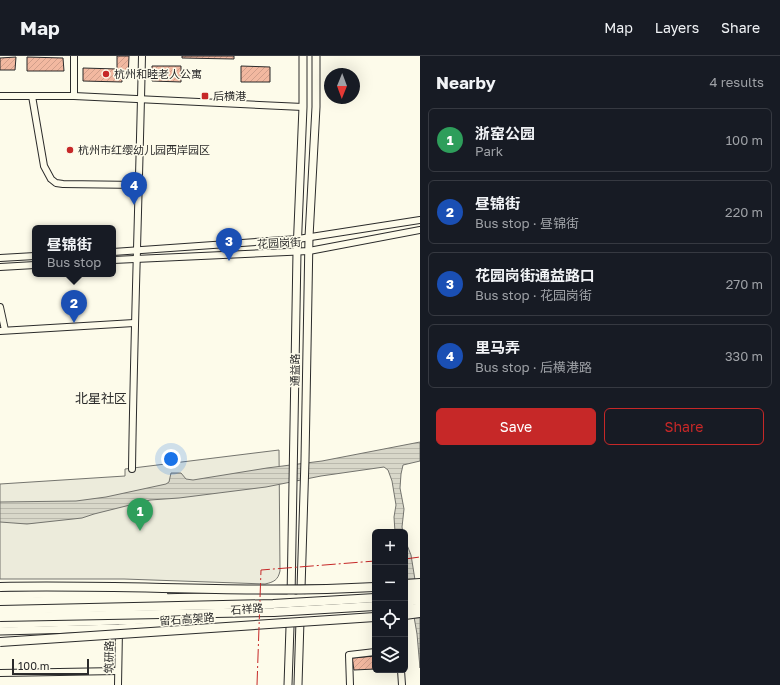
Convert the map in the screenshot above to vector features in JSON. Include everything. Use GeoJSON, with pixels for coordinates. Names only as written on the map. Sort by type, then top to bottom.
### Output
{"type":"FeatureCollection","features":[{"type":"Feature","properties":{"kind":"highway"},"geometry":{"type":"LineString","coordinates":[[408,588],[420,583]]}},
{"type":"Feature","properties":{"kind":"highway"},"geometry":{"type":"LineString","coordinates":[[0,586],[131,586],[273,590],[372,587]]}},
{"type":"Feature","properties":{"kind":"highway"},"geometry":{"type":"LineString","coordinates":[[408,590],[420,593]]}},
{"type":"Feature","properties":{"kind":"highway"},"geometry":{"type":"LineString","coordinates":[[0,602],[222,597]]}},
{"type":"Feature","properties":{"kind":"highway","name":"留石高架路"},"geometry":{"type":"LineString","coordinates":[[0,610],[273,604],[372,598]]}},
{"type":"Feature","properties":{"kind":"highway"},"geometry":{"type":"LineString","coordinates":[[408,607],[420,600]]}},
{"type":"Feature","properties":{"kind":"highway","name":"留石高架路"},"geometry":{"type":"LineString","coordinates":[[0,617],[274,612],[372,606]]}},
{"type":"Feature","properties":{"kind":"highway"},"geometry":{"type":"LineString","coordinates":[[408,609],[420,613]]}},
{"type":"Feature","properties":{"kind":"highway","name":"留石高架路"},"geometry":{"type":"LineString","coordinates":[[0,642],[372,618]]}},
{"type":"Feature","properties":{"kind":"highway"},"geometry":{"type":"LineString","coordinates":[[0,624],[168,619],[235,621]]}},
{"type":"Feature","properties":{"kind":"main road","name":"通益路"},"geometry":{"type":"LineString","coordinates":[[288,685],[297,252],[303,107],[303,56]]}},
{"type":"Feature","properties":{"kind":"main road","name":"通益路"},"geometry":{"type":"LineString","coordinates":[[298,685],[305,460],[309,237],[316,107],[316,56]]}},
{"type":"Feature","properties":{"kind":"main road"},"geometry":{"type":"LineString","coordinates":[[408,589],[420,588]]}},
{"type":"Feature","properties":{"kind":"main road","name":"石祥路"},"geometry":{"type":"LineString","coordinates":[[0,595],[123,593],[222,597],[300,598],[372,592]]}},
{"type":"Feature","properties":{"kind":"main road"},"geometry":{"type":"LineString","coordinates":[[408,608],[420,607]]}},
{"type":"Feature","properties":{"kind":"main road","name":"石祥路"},"geometry":{"type":"LineString","coordinates":[[0,631],[119,628],[290,618],[372,611]]}},
{"type":"Feature","properties":{"kind":"street"},"geometry":{"type":"LineString","coordinates":[[74,56],[74,96]]}},
{"type":"Feature","properties":{"kind":"street"},"geometry":{"type":"LineString","coordinates":[[132,469],[134,323],[142,56]]}},
{"type":"Feature","properties":{"kind":"street"},"geometry":{"type":"LineString","coordinates":[[0,96],[74,96],[303,107]]}},
{"type":"Feature","properties":{"kind":"street"},"geometry":{"type":"LineString","coordinates":[[32,96],[44,166],[51,179],[56,183],[63,184],[139,185]]}},
{"type":"Feature","properties":{"kind":"street","name":"花园岗街"},"geometry":{"type":"LineString","coordinates":[[116,252],[298,239],[420,220]]}},
{"type":"Feature","properties":{"kind":"street","name":"花园岗街"},"geometry":{"type":"LineString","coordinates":[[116,260],[309,251],[420,230]]}},
{"type":"Feature","properties":{"kind":"street"},"geometry":{"type":"LineString","coordinates":[[0,258],[32,256]]}},
{"type":"Feature","properties":{"kind":"street"},"geometry":{"type":"LineString","coordinates":[[0,267],[32,265]]}},
{"type":"Feature","properties":{"kind":"street"},"geometry":{"type":"LineString","coordinates":[[0,307],[2,331],[134,323]]}},
{"type":"Feature","properties":{"kind":"street","name":"筑研路"},"geometry":{"type":"LineString","coordinates":[[118,685],[119,628]]}},
{"type":"Feature","properties":{"kind":"street"},"geometry":{"type":"LineString","coordinates":[[350,685],[349,654],[372,652]]}},
{"type":"Feature","properties":{"kind":"street"},"geometry":{"type":"LineString","coordinates":[[0,673],[118,671]]}},
{"type":"Feature","properties":{"kind":"street"},"geometry":{"type":"LineString","coordinates":[[401,673],[402,685]]}},
{"type":"Feature","properties":{"kind":"shaded area"},"geometry":{"type":"Polygon","coordinates":[[[420,442],[420,461],[403,465],[401,474],[400,488],[404,509],[402,529],[395,529],[394,517],[396,505],[392,481],[388,470],[384,467],[321,476],[266,487],[179,498],[150,500],[82,518],[27,524],[0,522],[0,502],[76,501],[106,497],[166,484],[169,482],[171,473],[181,473],[186,479],[193,480],[322,461],[420,442]]]}},
{"type":"Feature","properties":{"kind":"shaded area"},"geometry":{"type":"Polygon","coordinates":[[[279,450],[280,571],[277,579],[273,581],[265,584],[124,579],[0,579],[0,484],[125,476],[125,469],[279,450]]]}},
{"type":"Feature","properties":{"kind":"shaded area"},"geometry":{"type":"Polygon","coordinates":[[[408,548],[411,555],[420,611],[420,668],[417,634],[408,582],[408,548]]]}},
{"type":"Feature","properties":{"kind":"building","name":"杭州和睦老人公寓"},"geometry":{"type":"Polygon","coordinates":[[[117,56],[129,56],[128,79],[122,79],[122,82],[83,81],[83,68],[117,69],[117,56]]]}},
{"type":"Feature","properties":{"kind":"building"},"geometry":{"type":"Polygon","coordinates":[[[182,56],[234,56],[234,59],[182,58],[182,56]]]}},
{"type":"Feature","properties":{"kind":"building"},"geometry":{"type":"Polygon","coordinates":[[[16,57],[15,70],[0,70],[0,58],[16,57]]]}},
{"type":"Feature","properties":{"kind":"building"},"geometry":{"type":"Polygon","coordinates":[[[27,57],[63,58],[64,71],[27,71],[27,57]]]}},
{"type":"Feature","properties":{"kind":"building"},"geometry":{"type":"Polygon","coordinates":[[[152,66],[181,66],[181,82],[152,81],[152,66]]]}},
{"type":"Feature","properties":{"kind":"building"},"geometry":{"type":"Polygon","coordinates":[[[241,66],[270,67],[270,82],[241,82],[241,66]]]}},
{"type":"Feature","properties":{"kind":"building"},"geometry":{"type":"Polygon","coordinates":[[[372,656],[372,669],[354,670],[352,658],[372,656]]]}},
{"type":"Feature","properties":{"kind":"power"},"geometry":{"type":"LineString","coordinates":[[408,559],[420,557]]}},
{"type":"Feature","properties":{"kind":"power"},"geometry":{"type":"LineString","coordinates":[[257,685],[261,570],[372,561]]}},
{"type":"Feature","properties":{"kind":"place","name":"杭州和睦老人公寓"},"geometry":{"type":"Point","coordinates":[106,74]}},
{"type":"Feature","properties":{"kind":"place","name":"后横港"},"geometry":{"type":"Point","coordinates":[205,96]}},
{"type":"Feature","properties":{"kind":"place","name":"杭州市红缨幼儿园西岸园区"},"geometry":{"type":"Point","coordinates":[70,150]}},
{"type":"Feature","properties":{"kind":"place","name":"里马弄"},"geometry":{"type":"Point","coordinates":[134,205]}},
{"type":"Feature","properties":{"kind":"place","name":"花园岗街通益路口"},"geometry":{"type":"Point","coordinates":[229,261]}},
{"type":"Feature","properties":{"kind":"place","name":"昼锦街"},"geometry":{"type":"Point","coordinates":[74,323]}},
{"type":"Feature","properties":{"kind":"place","name":"浙窑公园"},"geometry":{"type":"Point","coordinates":[140,531]}},
{"type":"Feature","properties":{"kind":"district","name":"北星社区"},"geometry":{"type":"Point","coordinates":[101,398]}}]}
